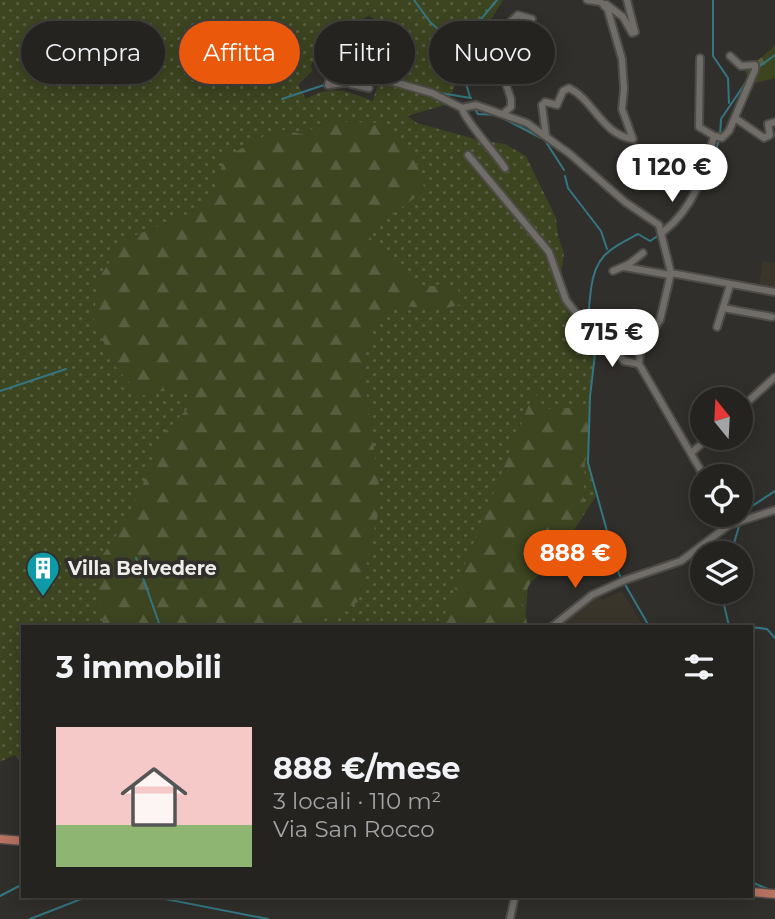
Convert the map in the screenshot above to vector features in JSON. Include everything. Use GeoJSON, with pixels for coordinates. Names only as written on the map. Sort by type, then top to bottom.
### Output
{"type":"FeatureCollection","features":[{"type":"Feature","properties":{"kind":"main road"},"geometry":{"type":"LineString","coordinates":[[0,839],[21,841]]}},
{"type":"Feature","properties":{"kind":"main road"},"geometry":{"type":"LineString","coordinates":[[753,892],[775,894]]}},
{"type":"Feature","properties":{"kind":"street"},"geometry":{"type":"LineString","coordinates":[[546,136],[542,105],[557,105],[563,91],[569,88],[595,109],[609,129],[630,140],[634,137],[622,109],[622,59],[605,6],[601,2],[587,0]]}},
{"type":"Feature","properties":{"kind":"street"},"geometry":{"type":"LineString","coordinates":[[605,6],[608,4],[614,7],[632,33],[635,32],[627,0]]}},
{"type":"Feature","properties":{"kind":"street"},"geometry":{"type":"LineString","coordinates":[[504,113],[511,107],[510,99],[489,33],[491,28],[507,25],[518,15],[532,19]]}},
{"type":"Feature","properties":{"kind":"street"},"geometry":{"type":"LineString","coordinates":[[697,464],[639,364],[640,352],[660,320],[671,274],[661,237],[662,230],[681,215],[698,187],[718,137],[735,118],[756,67],[738,65],[730,56]]}},
{"type":"Feature","properties":{"kind":"street"},"geometry":{"type":"LineString","coordinates":[[700,58],[699,127],[718,137]]}},
{"type":"Feature","properties":{"kind":"street"},"geometry":{"type":"LineString","coordinates":[[353,84],[369,88]]}},
{"type":"Feature","properties":{"kind":"street"},"geometry":{"type":"LineString","coordinates":[[404,84],[432,93],[461,108],[476,105],[504,113],[546,136],[662,230]]}},
{"type":"Feature","properties":{"kind":"street"},"geometry":{"type":"LineString","coordinates":[[461,108],[463,116],[488,142],[505,168]]}},
{"type":"Feature","properties":{"kind":"street"},"geometry":{"type":"LineString","coordinates":[[735,118],[764,138],[770,135],[768,124],[775,122]]}},
{"type":"Feature","properties":{"kind":"street"},"geometry":{"type":"LineString","coordinates":[[468,155],[550,252],[566,300],[622,360],[639,364]]}},
{"type":"Feature","properties":{"kind":"street"},"geometry":{"type":"LineString","coordinates":[[613,271],[624,267],[643,253]]}},
{"type":"Feature","properties":{"kind":"street"},"geometry":{"type":"LineString","coordinates":[[624,267],[775,292]]}},
{"type":"Feature","properties":{"kind":"street"},"geometry":{"type":"LineString","coordinates":[[717,327],[730,285]]}},
{"type":"Feature","properties":{"kind":"street"},"geometry":{"type":"LineString","coordinates":[[723,307],[772,317]]}},
{"type":"Feature","properties":{"kind":"street"},"geometry":{"type":"LineString","coordinates":[[753,397],[775,377]]}},
{"type":"Feature","properties":{"kind":"street"},"geometry":{"type":"LineString","coordinates":[[691,453],[694,450]]}},
{"type":"Feature","properties":{"kind":"street"},"geometry":{"type":"LineString","coordinates":[[753,518],[775,510]]}},
{"type":"Feature","properties":{"kind":"street"},"geometry":{"type":"LineString","coordinates":[[554,625],[581,602],[621,581],[684,559],[732,527]]}},
{"type":"Feature","properties":{"kind":"street"},"geometry":{"type":"LineString","coordinates":[[510,919],[515,898]]}},
{"type":"Feature","properties":{"kind":"shaded area"},"geometry":{"type":"Polygon","coordinates":[[[763,261],[775,263],[775,288],[759,286],[763,261]]]}},
{"type":"Feature","properties":{"kind":"shaded area"},"geometry":{"type":"Polygon","coordinates":[[[622,591],[642,625],[566,625],[568,617],[590,600],[599,596],[602,600],[622,591]]]}},
{"type":"Feature","properties":{"kind":"green space"},"geometry":{"type":"Polygon","coordinates":[[[0,0],[503,0],[490,21],[429,21],[429,84],[455,84],[445,105],[407,116],[417,123],[479,140],[505,144],[526,156],[556,218],[564,253],[561,275],[565,303],[599,338],[588,439],[591,479],[596,496],[574,530],[528,584],[525,625],[21,625],[21,761],[14,755],[0,762],[0,0]],[[330,121],[302,134],[277,129],[215,195],[183,217],[147,231],[148,243],[330,121]]]}},
{"type":"Feature","properties":{"kind":"green space"},"geometry":{"type":"Polygon","coordinates":[[[775,46],[775,78],[751,84],[745,71],[775,46]]]}},
{"type":"Feature","properties":{"kind":"green space"},"geometry":{"type":"Polygon","coordinates":[[[330,121],[382,123],[415,158],[425,190],[367,234],[414,286],[456,286],[465,303],[447,308],[387,306],[371,333],[363,366],[381,501],[358,602],[312,625],[103,625],[95,566],[125,523],[148,473],[160,437],[188,408],[191,398],[183,391],[162,391],[141,396],[113,364],[93,317],[100,277],[123,240],[183,217],[214,195],[224,158],[277,129],[302,134],[330,121]]]}},
{"type":"Feature","properties":{"kind":"green space"},"geometry":{"type":"Polygon","coordinates":[[[534,392],[546,409],[591,407],[585,455],[583,516],[546,568],[531,582],[521,601],[528,625],[440,625],[534,392]]]}},
{"type":"Feature","properties":{"kind":"waterway"},"geometry":{"type":"LineString","coordinates":[[414,0],[429,21]]}},
{"type":"Feature","properties":{"kind":"waterway"},"geometry":{"type":"LineString","coordinates":[[480,21],[497,0]]}},
{"type":"Feature","properties":{"kind":"waterway"},"geometry":{"type":"LineString","coordinates":[[713,0],[713,56],[728,78],[729,103]]}},
{"type":"Feature","properties":{"kind":"waterway"},"geometry":{"type":"LineString","coordinates":[[756,69],[775,55]]}},
{"type":"Feature","properties":{"kind":"waterway"},"geometry":{"type":"LineString","coordinates":[[720,135],[721,119],[748,79]]}},
{"type":"Feature","properties":{"kind":"waterway"},"geometry":{"type":"LineString","coordinates":[[466,84],[470,97]]}},
{"type":"Feature","properties":{"kind":"waterway"},"geometry":{"type":"LineString","coordinates":[[282,99],[324,85]]}},
{"type":"Feature","properties":{"kind":"waterway"},"geometry":{"type":"LineString","coordinates":[[440,93],[471,98]]}},
{"type":"Feature","properties":{"kind":"waterway"},"geometry":{"type":"LineString","coordinates":[[475,109],[478,114],[497,115],[541,138]]}},
{"type":"Feature","properties":{"kind":"waterway"},"geometry":{"type":"LineString","coordinates":[[701,186],[705,184],[719,140]]}},
{"type":"Feature","properties":{"kind":"waterway"},"geometry":{"type":"LineString","coordinates":[[546,142],[564,170]]}},
{"type":"Feature","properties":{"kind":"waterway"},"geometry":{"type":"LineString","coordinates":[[565,176],[568,188],[601,231],[607,249]]}},
{"type":"Feature","properties":{"kind":"waterway"},"geometry":{"type":"LineString","coordinates":[[596,331],[589,314],[589,306],[593,277],[600,261],[612,249],[638,234],[650,241],[659,235]]}},
{"type":"Feature","properties":{"kind":"waterway"},"geometry":{"type":"LineString","coordinates":[[597,336],[590,397],[588,463],[619,574],[648,625]]}},
{"type":"Feature","properties":{"kind":"waterway"},"geometry":{"type":"LineString","coordinates":[[0,391],[66,369]]}},
{"type":"Feature","properties":{"kind":"waterway"},"geometry":{"type":"LineString","coordinates":[[753,505],[775,491]]}},
{"type":"Feature","properties":{"kind":"waterway"},"geometry":{"type":"LineString","coordinates":[[735,541],[739,527]]}},
{"type":"Feature","properties":{"kind":"waterway"},"geometry":{"type":"LineString","coordinates":[[136,558],[160,625]]}},
{"type":"Feature","properties":{"kind":"waterway"},"geometry":{"type":"LineString","coordinates":[[724,604],[729,625]]}},
{"type":"Feature","properties":{"kind":"waterway"},"geometry":{"type":"LineString","coordinates":[[753,627],[767,629],[775,638]]}},
{"type":"Feature","properties":{"kind":"waterway"},"geometry":{"type":"LineString","coordinates":[[753,883],[768,889]]}},
{"type":"Feature","properties":{"kind":"waterway"},"geometry":{"type":"LineString","coordinates":[[0,896],[21,885]]}},
{"type":"Feature","properties":{"kind":"waterway"},"geometry":{"type":"LineString","coordinates":[[30,919],[84,898]]}},
{"type":"Feature","properties":{"kind":"waterway"},"geometry":{"type":"LineString","coordinates":[[160,898],[268,919]]}},
{"type":"Feature","properties":{"kind":"place","name":"Villa Belvedere"},"geometry":{"type":"Point","coordinates":[43,598]}}]}
